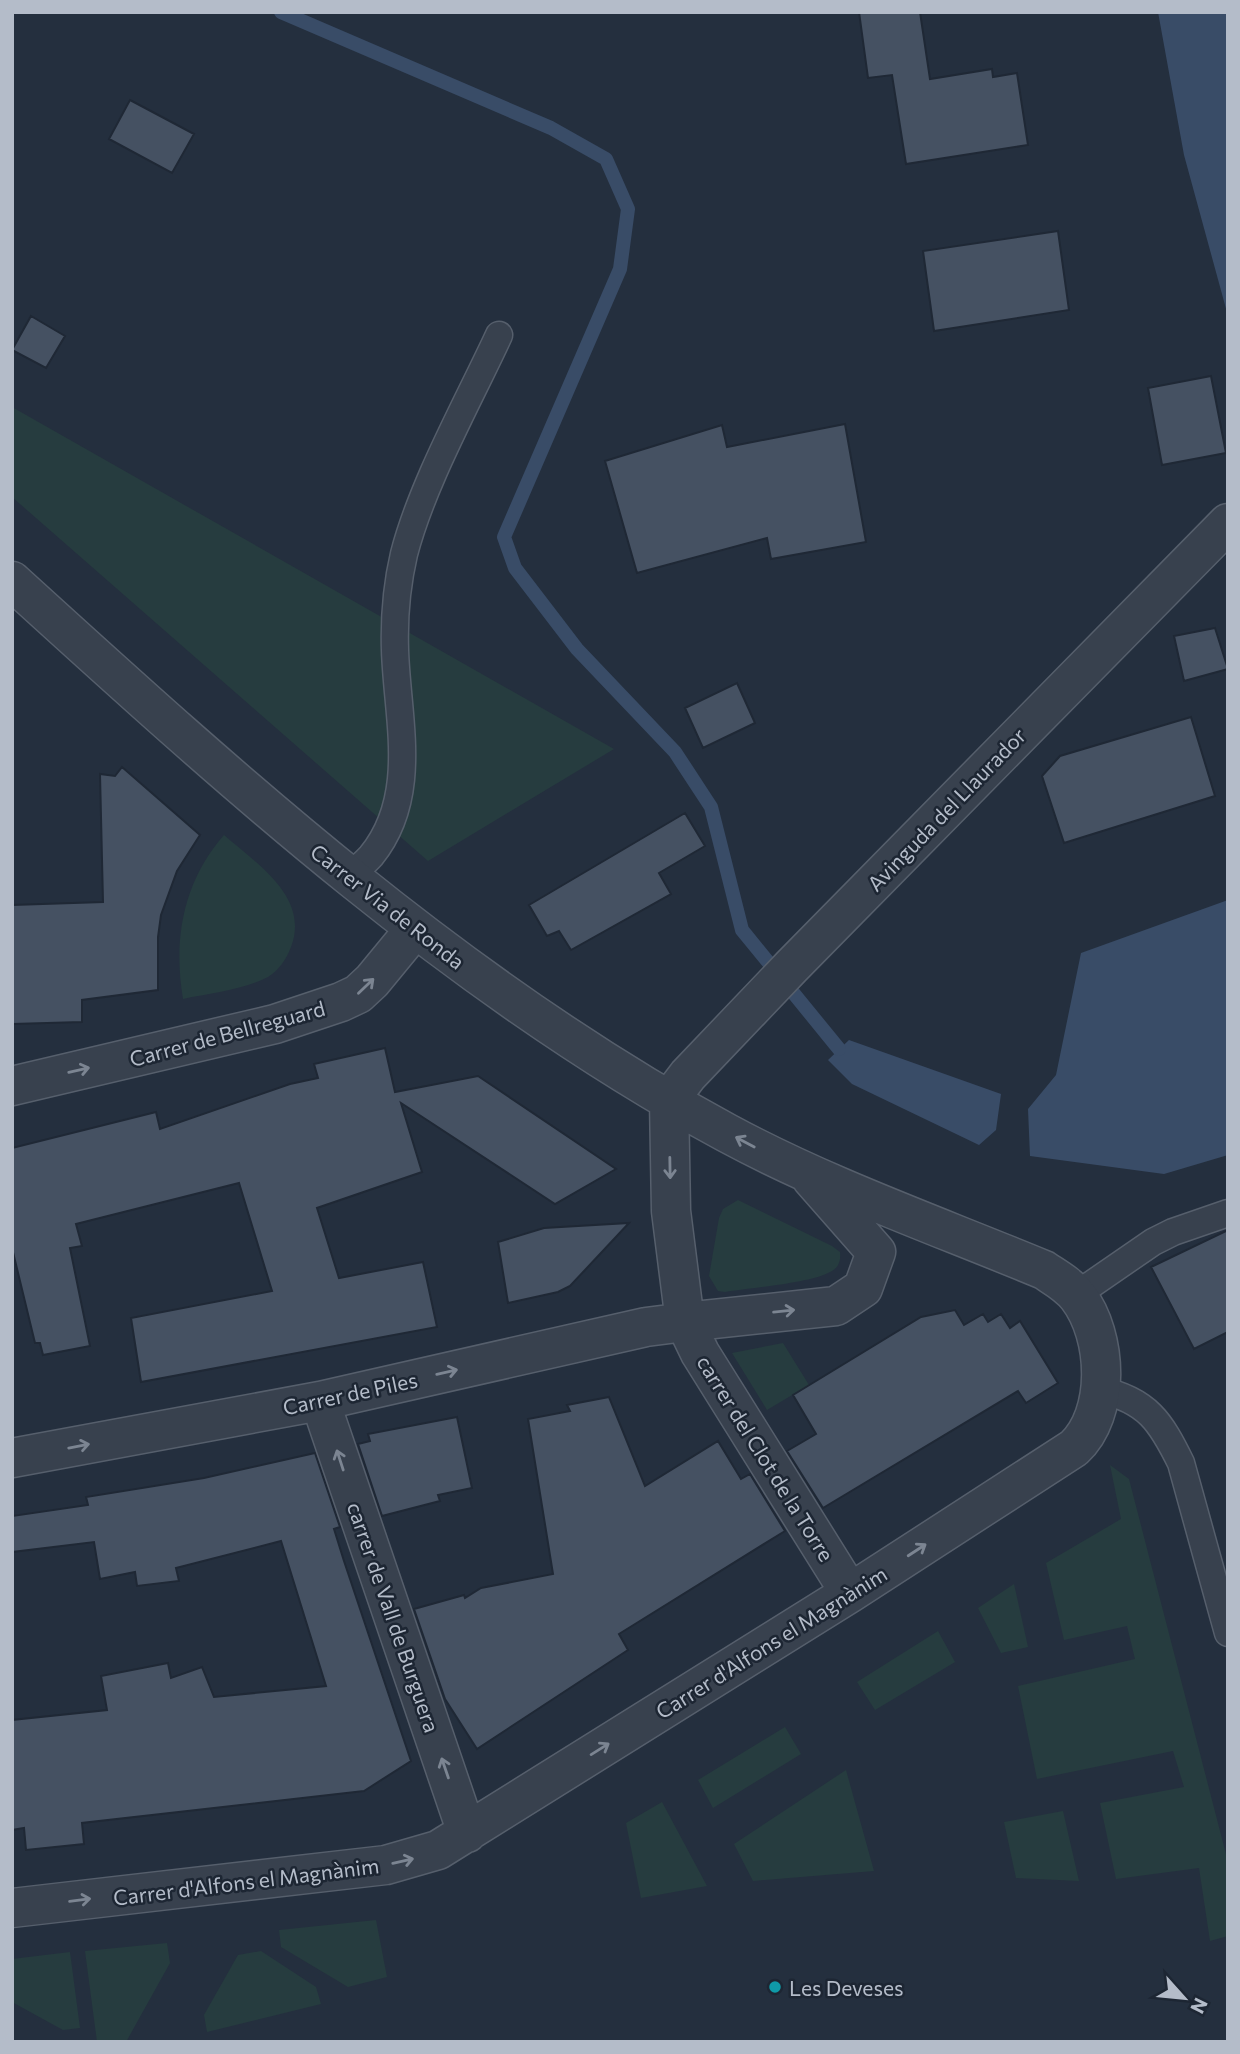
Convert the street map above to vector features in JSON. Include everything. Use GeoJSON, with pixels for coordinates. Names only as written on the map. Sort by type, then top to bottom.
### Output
{"type":"FeatureCollection","features":[{"type":"Feature","properties":{"kind":"street","name":"Avinguda del Llaurador"},"geometry":{"type":"LineString","coordinates":[[670,1100],[688,1074],[779,979],[1228,523]]}},
{"type":"Feature","properties":{"kind":"street","name":"Carrer Via de Ronda"},"geometry":{"type":"LineString","coordinates":[[12,582],[348,878],[414,930],[478,976],[670,1100],[752,1146],[806,1172]]}},
{"type":"Feature","properties":{"kind":"street","name":"Carrer de Bellreguard"},"geometry":{"type":"LineString","coordinates":[[12,1086],[275,1024],[341,1002],[358,994],[372,981],[414,930]]}},
{"type":"Feature","properties":{"kind":"street"},"geometry":{"type":"LineString","coordinates":[[670,1100],[671,1211],[685,1322]]}},
{"type":"Feature","properties":{"kind":"street","name":"Carrer d'Alfons el Magnànim"},"geometry":{"type":"LineString","coordinates":[[12,1908],[386,1865],[438,1850],[850,1593],[1074,1448],[1092,1426],[1100,1390],[1098,1352],[1093,1329],[1076,1295],[1044,1270],[806,1172]]}},
{"type":"Feature","properties":{"kind":"street","name":"Carrer de Piles"},"geometry":{"type":"LineString","coordinates":[[12,1458],[320,1401],[646,1327],[836,1306],[863,1288],[876,1252],[806,1172]]}},
{"type":"Feature","properties":{"kind":"street","name":"carrer del Clot de la Torre"},"geometry":{"type":"LineString","coordinates":[[685,1322],[700,1353],[850,1593]]}},
{"type":"Feature","properties":{"kind":"street","name":"carrer de Vall de Burguera"},"geometry":{"type":"LineString","coordinates":[[320,1401],[467,1833]]}},
{"type":"Feature","properties":{"kind":"lane"},"geometry":{"type":"LineString","coordinates":[[348,878],[371,856],[384,835],[402,776],[403,711],[395,650],[404,556],[415,518],[499,335]]}},
{"type":"Feature","properties":{"kind":"lane"},"geometry":{"type":"LineString","coordinates":[[1076,1295],[1173,1231],[1228,1213]]}},
{"type":"Feature","properties":{"kind":"lane"},"geometry":{"type":"LineString","coordinates":[[1100,1390],[1119,1394],[1145,1407],[1170,1440],[1181,1463],[1228,1633]]}},
{"type":"Feature","properties":{"kind":"green space"},"geometry":{"type":"Polygon","coordinates":[[[12,407],[614,749],[428,861],[12,497],[12,407]]]}},
{"type":"Feature","properties":{"kind":"green space"},"geometry":{"type":"Polygon","coordinates":[[[224,835],[265,870],[287,897],[293,912],[295,929],[291,947],[282,964],[268,977],[238,988],[183,999],[179,955],[184,912],[199,872],[224,835]]]}},
{"type":"Feature","properties":{"kind":"green space"},"geometry":{"type":"Polygon","coordinates":[[[738,1200],[832,1246],[840,1252],[838,1265],[819,1277],[807,1280],[718,1291],[709,1276],[719,1218],[723,1209],[738,1200]]]}},
{"type":"Feature","properties":{"kind":"green space"},"geometry":{"type":"Polygon","coordinates":[[[783,1343],[809,1385],[767,1410],[732,1353],[783,1343]]]}},
{"type":"Feature","properties":{"kind":"green space"},"geometry":{"type":"Polygon","coordinates":[[[1110,1465],[1129,1479],[1228,1862],[1228,1936],[1210,1941],[1199,1868],[1116,1879],[1100,1803],[1184,1787],[1173,1751],[1037,1779],[1018,1686],[1135,1659],[1127,1626],[1064,1640],[1046,1563],[1121,1519],[1110,1465]]]}},
{"type":"Feature","properties":{"kind":"green space"},"geometry":{"type":"Polygon","coordinates":[[[1014,1584],[1028,1647],[1001,1653],[978,1608],[1014,1584]]]}},
{"type":"Feature","properties":{"kind":"green space"},"geometry":{"type":"Polygon","coordinates":[[[938,1631],[955,1662],[875,1710],[857,1682],[938,1631]]]}},
{"type":"Feature","properties":{"kind":"green space"},"geometry":{"type":"Polygon","coordinates":[[[785,1727],[801,1754],[713,1808],[698,1780],[785,1727]]]}},
{"type":"Feature","properties":{"kind":"green space"},"geometry":{"type":"Polygon","coordinates":[[[846,1770],[874,1871],[753,1881],[734,1844],[846,1770]]]}},
{"type":"Feature","properties":{"kind":"green space"},"geometry":{"type":"Polygon","coordinates":[[[662,1802],[707,1886],[641,1898],[626,1823],[662,1802]]]}},
{"type":"Feature","properties":{"kind":"green space"},"geometry":{"type":"Polygon","coordinates":[[[1063,1811],[1079,1881],[1016,1878],[1004,1822],[1063,1811]]]}},
{"type":"Feature","properties":{"kind":"green space"},"geometry":{"type":"Polygon","coordinates":[[[376,1920],[387,1977],[348,1987],[281,1947],[279,1930],[376,1920]]]}},
{"type":"Feature","properties":{"kind":"green space"},"geometry":{"type":"Polygon","coordinates":[[[167,1943],[170,1963],[126,2042],[97,2042],[85,1951],[167,1943]]]}},
{"type":"Feature","properties":{"kind":"green space"},"geometry":{"type":"Polygon","coordinates":[[[261,1951],[316,1987],[321,2004],[207,2032],[204,2015],[238,1955],[261,1951]]]}},
{"type":"Feature","properties":{"kind":"green space"},"geometry":{"type":"Polygon","coordinates":[[[70,1952],[80,2028],[63,2030],[12,2002],[12,1959],[70,1952]]]}},
{"type":"Feature","properties":{"kind":"water"},"geometry":{"type":"Polygon","coordinates":[[[1158,12],[1228,12],[1228,316],[1184,155],[1158,12]]]}},
{"type":"Feature","properties":{"kind":"water"},"geometry":{"type":"Polygon","coordinates":[[[1228,900],[1228,1155],[1164,1174],[1030,1156],[1028,1109],[1056,1075],[1081,953],[1228,900]]]}},
{"type":"Feature","properties":{"kind":"water"},"geometry":{"type":"Polygon","coordinates":[[[849,1040],[1001,1094],[996,1130],[979,1145],[852,1084],[828,1060],[849,1040]]]}},
{"type":"Feature","properties":{"kind":"building"},"geometry":{"type":"Polygon","coordinates":[[[859,12],[920,12],[930,79],[992,69],[993,77],[1017,73],[1028,145],[906,164],[892,75],[868,78],[859,12]]]}},
{"type":"Feature","properties":{"kind":"building"},"geometry":{"type":"Polygon","coordinates":[[[130,100],[194,134],[172,173],[109,139],[130,100]]]}},
{"type":"Feature","properties":{"kind":"building"},"geometry":{"type":"Polygon","coordinates":[[[1058,231],[1069,310],[934,331],[923,251],[1058,231]]]}},
{"type":"Feature","properties":{"kind":"building"},"geometry":{"type":"Polygon","coordinates":[[[31,316],[65,336],[46,368],[12,350],[31,316]]]}},
{"type":"Feature","properties":{"kind":"building"},"geometry":{"type":"Polygon","coordinates":[[[1211,376],[1226,453],[1162,465],[1148,388],[1211,376]]]}},
{"type":"Feature","properties":{"kind":"building"},"geometry":{"type":"Polygon","coordinates":[[[845,424],[866,542],[771,559],[767,538],[637,573],[605,461],[722,425],[727,447],[845,424]]]}},
{"type":"Feature","properties":{"kind":"building"},"geometry":{"type":"Polygon","coordinates":[[[1215,628],[1228,669],[1184,681],[1174,636],[1215,628]]]}},
{"type":"Feature","properties":{"kind":"building"},"geometry":{"type":"Polygon","coordinates":[[[737,683],[755,723],[703,748],[685,708],[737,683]]]}},
{"type":"Feature","properties":{"kind":"building"},"geometry":{"type":"Polygon","coordinates":[[[1191,717],[1215,796],[1064,843],[1042,776],[1060,756],[1191,717]]]}},
{"type":"Feature","properties":{"kind":"building"},"geometry":{"type":"Polygon","coordinates":[[[122,767],[200,835],[177,871],[161,915],[158,937],[158,990],[82,1000],[82,1022],[12,1024],[12,905],[103,902],[100,774],[115,776],[122,767]]]}},
{"type":"Feature","properties":{"kind":"building"},"geometry":{"type":"Polygon","coordinates":[[[685,813],[705,846],[659,873],[671,894],[571,950],[559,931],[547,936],[529,905],[685,813]]]}},
{"type":"Feature","properties":{"kind":"building"},"geometry":{"type":"Polygon","coordinates":[[[385,1048],[395,1092],[478,1076],[616,1169],[555,1204],[401,1103],[422,1172],[317,1208],[339,1278],[423,1262],[437,1327],[141,1382],[131,1318],[272,1291],[239,1183],[76,1224],[82,1246],[70,1248],[90,1346],[43,1355],[40,1343],[35,1343],[12,1248],[12,1148],[156,1112],[160,1129],[290,1084],[318,1078],[314,1064],[385,1048]]]}},
{"type":"Feature","properties":{"kind":"building"},"geometry":{"type":"Polygon","coordinates":[[[629,1223],[570,1286],[558,1292],[508,1303],[498,1242],[544,1228],[629,1223]]]}},
{"type":"Feature","properties":{"kind":"building"},"geometry":{"type":"Polygon","coordinates":[[[1228,1230],[1228,1332],[1194,1349],[1151,1267],[1228,1230]]]}},
{"type":"Feature","properties":{"kind":"building"},"geometry":{"type":"Polygon","coordinates":[[[955,1310],[964,1325],[983,1314],[988,1322],[1001,1314],[1010,1328],[1020,1321],[1058,1383],[1026,1403],[1018,1391],[823,1508],[787,1451],[816,1434],[793,1395],[921,1317],[955,1310]]]}},
{"type":"Feature","properties":{"kind":"building"},"geometry":{"type":"Polygon","coordinates":[[[609,1397],[645,1486],[718,1441],[741,1479],[750,1474],[785,1531],[619,1634],[628,1650],[477,1749],[445,1699],[414,1609],[464,1595],[465,1598],[481,1588],[553,1574],[528,1419],[570,1411],[567,1405],[609,1397]]]}},
{"type":"Feature","properties":{"kind":"building"},"geometry":{"type":"Polygon","coordinates":[[[457,1417],[472,1488],[438,1495],[440,1501],[382,1516],[358,1444],[370,1441],[368,1434],[457,1417]]]}},
{"type":"Feature","properties":{"kind":"building"},"geometry":{"type":"Polygon","coordinates":[[[315,1453],[340,1527],[334,1529],[411,1761],[364,1791],[82,1823],[84,1844],[26,1850],[24,1828],[12,1830],[12,1720],[107,1710],[101,1676],[168,1663],[171,1678],[202,1667],[214,1697],[326,1686],[281,1541],[176,1568],[179,1581],[137,1586],[135,1572],[100,1579],[94,1542],[12,1552],[12,1516],[88,1505],[86,1497],[204,1478],[315,1453]]]}},
{"type":"Feature","properties":{"kind":"waterway"},"geometry":{"type":"LineString","coordinates":[[281,12],[551,128],[606,159],[628,209],[620,269],[504,537],[515,568],[577,649],[675,752],[711,807],[742,930],[839,1049]]}},
{"type":"Feature","properties":{"kind":"place","name":"Les Deveses"},"geometry":{"type":"Point","coordinates":[775,1987]}}]}
